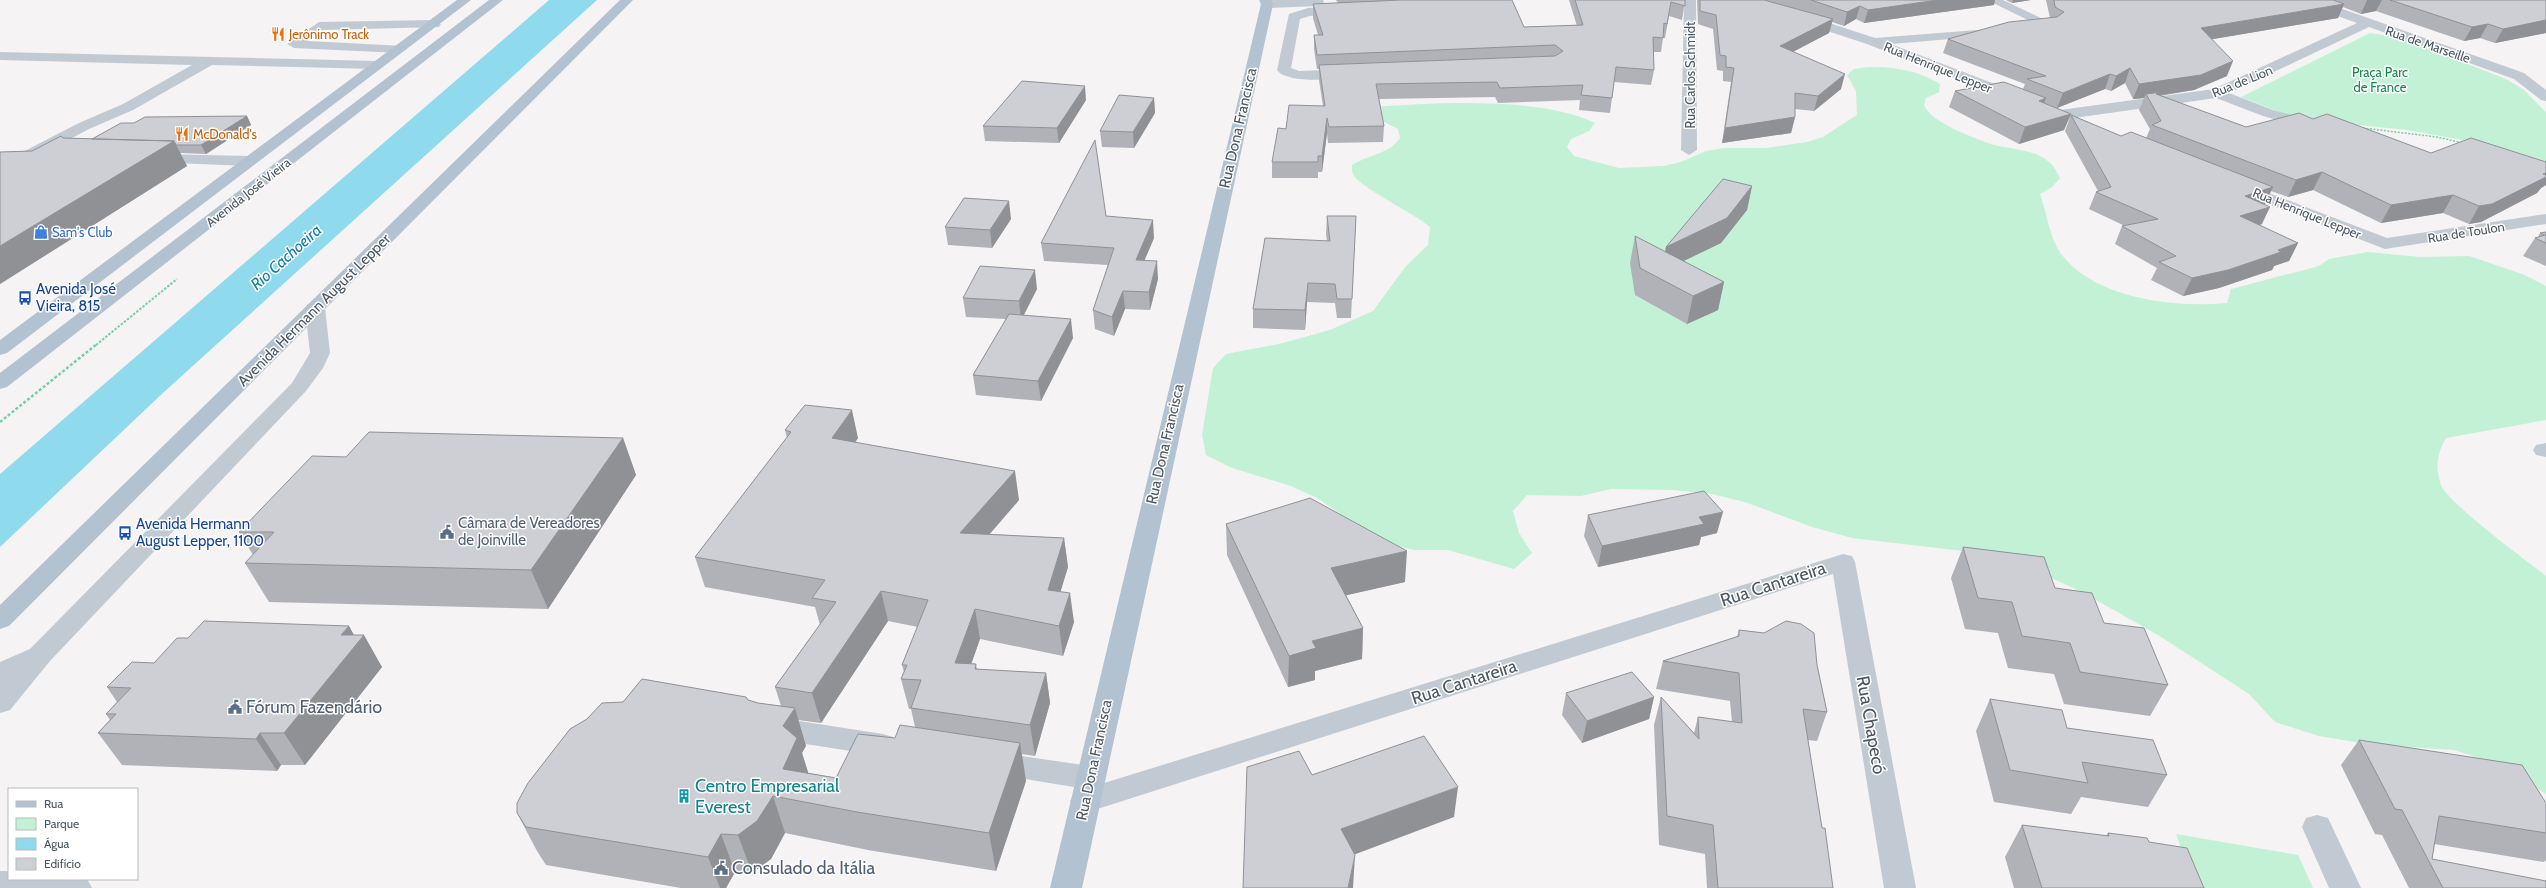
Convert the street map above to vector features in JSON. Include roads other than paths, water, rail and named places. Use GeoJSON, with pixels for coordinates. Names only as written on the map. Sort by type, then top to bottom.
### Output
{"type":"FeatureCollection","features":[{"type":"Feature","properties":{"kind":"main road","name":"Avenida José Vieira"},"geometry":{"type":"LineString","coordinates":[[0,349],[465,0]]}},
{"type":"Feature","properties":{"kind":"main road","name":"Avenida José Vieira"},"geometry":{"type":"LineString","coordinates":[[0,383],[497,0]]}},
{"type":"Feature","properties":{"kind":"main road","name":"Avenida Hermann August Lepper"},"geometry":{"type":"LineString","coordinates":[[0,620],[627,0]]}},
{"type":"Feature","properties":{"kind":"main road","name":"Rua Dona Francisca"},"geometry":{"type":"LineString","coordinates":[[1066,888],[1266,2]]}},
{"type":"Feature","properties":{"kind":"street","name":"Rua Carlos Schmidt"},"geometry":{"type":"LineString","coordinates":[[1689,150],[1690,0]]}},
{"type":"Feature","properties":{"kind":"street"},"geometry":{"type":"LineString","coordinates":[[1872,41],[2051,26],[1993,0]]}},
{"type":"Feature","properties":{"kind":"street","name":"Rua de Marseille"},"geometry":{"type":"LineString","coordinates":[[2305,0],[2519,76],[2546,97]]}},
{"type":"Feature","properties":{"kind":"street"},"geometry":{"type":"LineString","coordinates":[[1266,2],[1355,5],[1308,12],[1294,17],[1284,70],[1297,75],[1362,73]]}},
{"type":"Feature","properties":{"kind":"street","name":"Rua Henrique Lepper"},"geometry":{"type":"LineString","coordinates":[[1788,14],[1872,41],[2025,101]]}},
{"type":"Feature","properties":{"kind":"street","name":"Rua de Lion"},"geometry":{"type":"LineString","coordinates":[[2089,127],[2053,112],[2218,93],[2368,23]]}},
{"type":"Feature","properties":{"kind":"street"},"geometry":{"type":"LineString","coordinates":[[400,49],[294,44],[319,26],[434,24]]}},
{"type":"Feature","properties":{"kind":"street"},"geometry":{"type":"LineString","coordinates":[[0,56],[209,61],[373,69]]}},
{"type":"Feature","properties":{"kind":"street"},"geometry":{"type":"LineString","coordinates":[[0,163],[20,160],[84,126],[128,107],[209,61]]}},
{"type":"Feature","properties":{"kind":"street"},"geometry":{"type":"LineString","coordinates":[[196,69],[373,69]]}},
{"type":"Feature","properties":{"kind":"street"},"geometry":{"type":"LineString","coordinates":[[2218,93],[2268,113],[2305,123]]}},
{"type":"Feature","properties":{"kind":"street"},"geometry":{"type":"LineString","coordinates":[[139,159],[250,161]]}},
{"type":"Feature","properties":{"kind":"street","name":"Rua Henrique Lepper"},"geometry":{"type":"LineString","coordinates":[[2222,180],[2385,244]]}},
{"type":"Feature","properties":{"kind":"street","name":"Rua de Toulon"},"geometry":{"type":"LineString","coordinates":[[2385,244],[2546,220]]}},
{"type":"Feature","properties":{"kind":"street"},"geometry":{"type":"LineString","coordinates":[[0,703],[41,654],[299,387],[313,368],[320,353],[315,308]]}},
{"type":"Feature","properties":{"kind":"street","name":"Rua Cantareira"},"geometry":{"type":"LineString","coordinates":[[1087,790],[1843,562]]}},
{"type":"Feature","properties":{"kind":"street","name":"Rua Chapecó"},"geometry":{"type":"LineString","coordinates":[[1843,562],[1900,888]]}},
{"type":"Feature","properties":{"kind":"street"},"geometry":{"type":"LineString","coordinates":[[0,674],[41,654]]}},
{"type":"Feature","properties":{"kind":"street"},"geometry":{"type":"LineString","coordinates":[[771,728],[911,750]]}},
{"type":"Feature","properties":{"kind":"street"},"geometry":{"type":"LineString","coordinates":[[965,758],[1087,790]]}},
{"type":"Feature","properties":{"kind":"street"},"geometry":{"type":"LineString","coordinates":[[2317,827],[2345,888]]}},
{"type":"Feature","properties":{"kind":"street"},"geometry":{"type":"LineString","coordinates":[[0,884],[76,888]]}},
{"type":"Feature","properties":{"kind":"water","name":"Rio Cachoeira"},"geometry":{"type":"Polygon","coordinates":[[[549,0],[597,0],[164,392],[0,547],[0,474],[549,0]]]}},
{"type":"Feature","properties":{"kind":"place","name":"Jerônimo Track"},"geometry":{"type":"Point","coordinates":[278,34]}},
{"type":"Feature","properties":{"kind":"place","name":"McDonald's"},"geometry":{"type":"Point","coordinates":[182,134]}},
{"type":"Feature","properties":{"kind":"place","name":"Sam's Club"},"geometry":{"type":"Point","coordinates":[41,232]}},
{"type":"Feature","properties":{"kind":"place","name":"Avenida José Vieira, 815"},"geometry":{"type":"Point","coordinates":[25,298]}},
{"type":"Feature","properties":{"kind":"place","name":"Câmara de Vereadores de Joinville"},"geometry":{"type":"Point","coordinates":[447,532]}},
{"type":"Feature","properties":{"kind":"place","name":"Avenida Hermann August Lepper, 1100"},"geometry":{"type":"Point","coordinates":[125,533]}},
{"type":"Feature","properties":{"kind":"place","name":"Fórum Fazendário"},"geometry":{"type":"Point","coordinates":[235,707]}},
{"type":"Feature","properties":{"kind":"place","name":"Centro Empresarial Everest"},"geometry":{"type":"Point","coordinates":[684,796]}},
{"type":"Feature","properties":{"kind":"place","name":"Consulado da Itália"},"geometry":{"type":"Point","coordinates":[721,868]}},
{"type":"Feature","properties":{"kind":"park label","name":"Praça Parc de France"},"geometry":{"type":"Point","coordinates":[2380,80]}}]}
